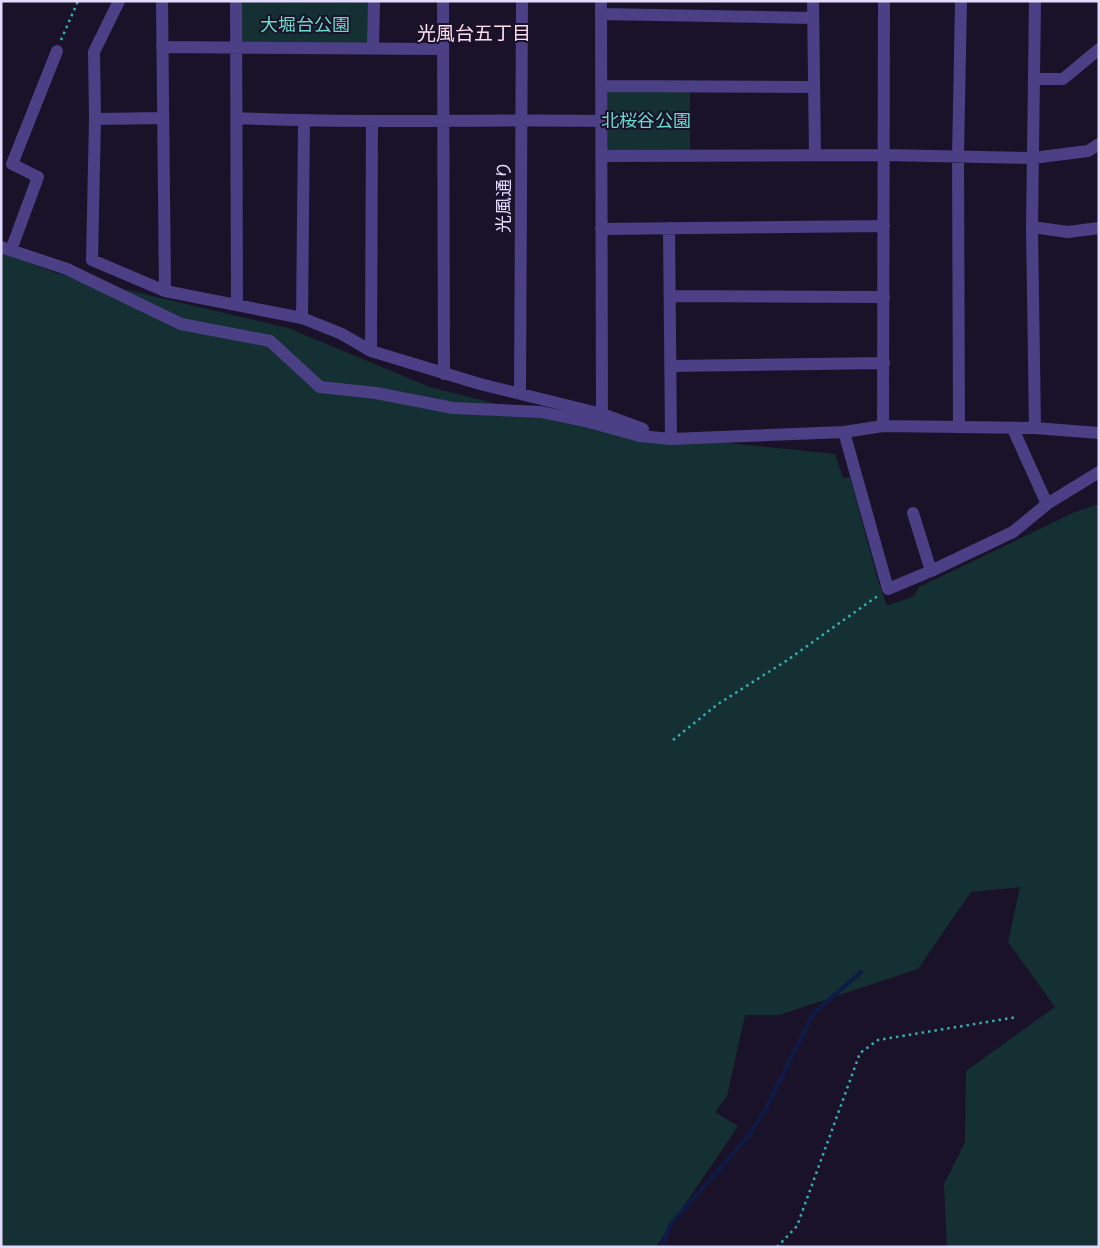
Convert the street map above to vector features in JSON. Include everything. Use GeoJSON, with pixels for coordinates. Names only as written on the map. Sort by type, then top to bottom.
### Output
{"type":"FeatureCollection","features":[{"type":"Feature","properties":{"kind":"street"},"geometry":{"type":"LineString","coordinates":[[119,1],[94,52],[95,120],[92,260],[164,291],[302,318],[342,334],[371,351],[444,374],[602,414],[671,439]]}},
{"type":"Feature","properties":{"kind":"street"},"geometry":{"type":"LineString","coordinates":[[162,1],[164,291]]}},
{"type":"Feature","properties":{"kind":"street"},"geometry":{"type":"LineString","coordinates":[[236,1],[237,304]]}},
{"type":"Feature","properties":{"kind":"street"},"geometry":{"type":"LineString","coordinates":[[374,1],[374,48]]}},
{"type":"Feature","properties":{"kind":"street"},"geometry":{"type":"LineString","coordinates":[[443,1],[444,374]]}},
{"type":"Feature","properties":{"kind":"street","name":"光風通り"},"geometry":{"type":"LineString","coordinates":[[520,393],[522,1]]}},
{"type":"Feature","properties":{"kind":"street"},"geometry":{"type":"LineString","coordinates":[[813,1],[815,155]]}},
{"type":"Feature","properties":{"kind":"street"},"geometry":{"type":"LineString","coordinates":[[884,1],[884,426]]}},
{"type":"Feature","properties":{"kind":"street"},"geometry":{"type":"LineString","coordinates":[[959,427],[958,156],[961,1]]}},
{"type":"Feature","properties":{"kind":"street"},"geometry":{"type":"LineString","coordinates":[[1035,428],[1032,227],[1036,2]]}},
{"type":"Feature","properties":{"kind":"street"},"geometry":{"type":"LineString","coordinates":[[602,414],[602,8],[813,18]]}},
{"type":"Feature","properties":{"kind":"street"},"geometry":{"type":"LineString","coordinates":[[162,47],[442,49]]}},
{"type":"Feature","properties":{"kind":"street"},"geometry":{"type":"LineString","coordinates":[[1034,79],[1063,79],[1099,49]]}},
{"type":"Feature","properties":{"kind":"street"},"geometry":{"type":"LineString","coordinates":[[57,51],[12,164],[38,178],[6,248],[67,269],[181,324],[270,341],[320,387],[376,392],[452,408],[541,412],[589,422],[640,436],[671,439],[844,432],[884,426],[1035,428],[1099,433]]}},
{"type":"Feature","properties":{"kind":"street"},"geometry":{"type":"LineString","coordinates":[[601,86],[814,87]]}},
{"type":"Feature","properties":{"kind":"street"},"geometry":{"type":"LineString","coordinates":[[95,120],[163,118]]}},
{"type":"Feature","properties":{"kind":"street"},"geometry":{"type":"LineString","coordinates":[[237,118],[304,122],[602,121]]}},
{"type":"Feature","properties":{"kind":"street"},"geometry":{"type":"LineString","coordinates":[[371,351],[372,121]]}},
{"type":"Feature","properties":{"kind":"street"},"geometry":{"type":"LineString","coordinates":[[302,318],[304,122]]}},
{"type":"Feature","properties":{"kind":"street"},"geometry":{"type":"LineString","coordinates":[[602,156],[884,155],[1033,158],[1088,150],[1099,144]]}},
{"type":"Feature","properties":{"kind":"street"},"geometry":{"type":"LineString","coordinates":[[601,229],[884,226]]}},
{"type":"Feature","properties":{"kind":"street"},"geometry":{"type":"LineString","coordinates":[[1032,227],[1068,232],[1099,228]]}},
{"type":"Feature","properties":{"kind":"street"},"geometry":{"type":"LineString","coordinates":[[669,228],[671,439]]}},
{"type":"Feature","properties":{"kind":"street"},"geometry":{"type":"LineString","coordinates":[[670,296],[884,297]]}},
{"type":"Feature","properties":{"kind":"street"},"geometry":{"type":"LineString","coordinates":[[670,366],[884,363]]}},
{"type":"Feature","properties":{"kind":"street"},"geometry":{"type":"LineString","coordinates":[[1013,429],[1047,504]]}},
{"type":"Feature","properties":{"kind":"street"},"geometry":{"type":"LineString","coordinates":[[844,432],[888,589],[1013,532],[1047,504],[1099,472]]}},
{"type":"Feature","properties":{"kind":"street"},"geometry":{"type":"LineString","coordinates":[[914,513],[931,571]]}},
{"type":"Feature","properties":{"kind":"path"},"geometry":{"type":"LineString","coordinates":[[57,51],[78,1]]}},
{"type":"Feature","properties":{"kind":"path"},"geometry":{"type":"LineString","coordinates":[[673,740],[718,704],[786,661],[888,589]]}},
{"type":"Feature","properties":{"kind":"path"},"geometry":{"type":"LineString","coordinates":[[778,1247],[797,1226],[860,1052],[878,1040],[1017,1017]]}},
{"type":"Feature","properties":{"kind":"green space","name":"大堀台公園"},"geometry":{"type":"Polygon","coordinates":[[[236,1],[374,1],[373,48],[236,47],[236,1]]]}},
{"type":"Feature","properties":{"kind":"green space","name":"北桜谷公園"},"geometry":{"type":"Polygon","coordinates":[[[601,86],[690,86],[690,156],[602,156],[601,86]]]}},
{"type":"Feature","properties":{"kind":"green space"},"geometry":{"type":"Polygon","coordinates":[[[1,252],[56,273],[288,328],[430,387],[599,430],[835,454],[843,478],[850,477],[877,577],[887,606],[914,596],[919,587],[1075,512],[1099,504],[1099,1247],[947,1247],[944,1184],[965,1142],[966,1071],[1055,1007],[1008,942],[1020,887],[971,892],[918,969],[779,1015],[745,1015],[727,1096],[715,1112],[738,1126],[656,1247],[1,1247],[1,252]]]}},
{"type":"Feature","properties":{"kind":"waterway"},"geometry":{"type":"LineString","coordinates":[[662,1247],[670,1225],[750,1134],[766,1108],[813,1014],[861,972]]}},
{"type":"Feature","properties":{"kind":"district","name":"光風台五丁目"},"geometry":{"type":"Point","coordinates":[474,33]}}]}
